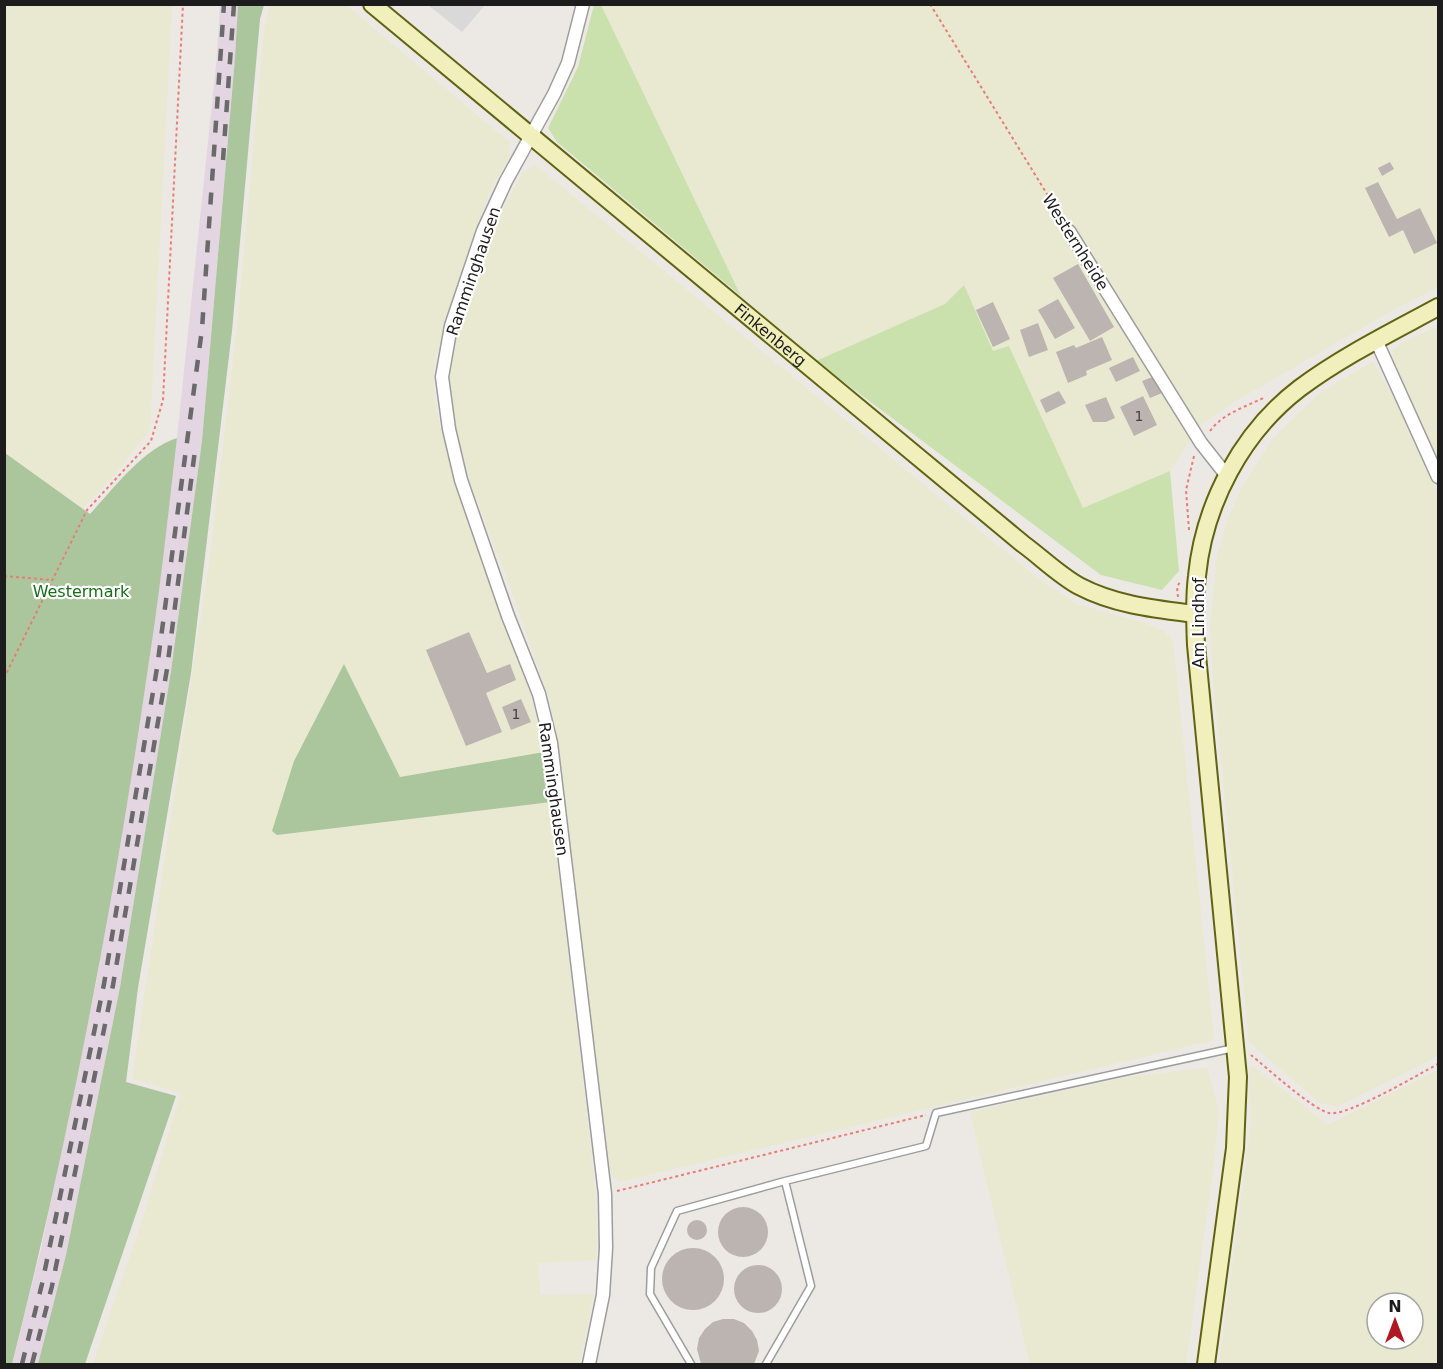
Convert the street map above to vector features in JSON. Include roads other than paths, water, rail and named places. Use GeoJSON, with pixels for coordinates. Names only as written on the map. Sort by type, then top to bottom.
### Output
{"type":"FeatureCollection","features":[{"type":"Feature","properties":{"kind":"street","name":"Finkenberg"},"geometry":{"type":"LineString","coordinates":[[372,4],[1014,536],[1077,585],[1104,597],[1137,607],[1195,614]]}},
{"type":"Feature","properties":{"kind":"street","name":"Ramminghausen"},"geometry":{"type":"LineString","coordinates":[[583,4],[568,63],[554,94],[506,181],[483,231],[451,326],[442,377],[449,429],[461,480],[508,616],[539,694],[551,743],[605,1194],[606,1248],[603,1295],[589,1365]]}},
{"type":"Feature","properties":{"kind":"street","name":"Westernheide"},"geometry":{"type":"LineString","coordinates":[[1069,231],[1201,443],[1227,476]]}},
{"type":"Feature","properties":{"kind":"street","name":"Am Lindhof"},"geometry":{"type":"LineString","coordinates":[[1206,1365],[1235,1148],[1238,1077],[1200,697],[1195,614],[1201,547],[1211,513],[1227,476],[1253,437],[1277,408],[1300,389],[1376,340],[1438,307]]}},
{"type":"Feature","properties":{"kind":"street"},"geometry":{"type":"LineString","coordinates":[[1376,340],[1438,477]]}},
{"type":"Feature","properties":{"kind":"lane"},"geometry":{"type":"LineString","coordinates":[[691,1365],[650,1294],[651,1268],[677,1211],[785,1180],[926,1146],[936,1113],[1235,1048]]}},
{"type":"Feature","properties":{"kind":"lane"},"geometry":{"type":"LineString","coordinates":[[766,1365],[811,1286],[785,1180]]}},
{"type":"Feature","properties":{"kind":"railway"},"geometry":{"type":"LineString","coordinates":[[22,1364],[42,1284],[104,984],[157,668],[202,329],[224,4]]}},
{"type":"Feature","properties":{"kind":"railway"},"geometry":{"type":"LineString","coordinates":[[223,160],[234,4]]}},
{"type":"Feature","properties":{"kind":"railway"},"geometry":{"type":"LineString","coordinates":[[32,1364],[52,1286],[113,985],[167,669],[195,450]]}},
{"type":"Feature","properties":{"kind":"park label","name":"Westermark"},"geometry":{"type":"Point","coordinates":[81,591]}}]}
